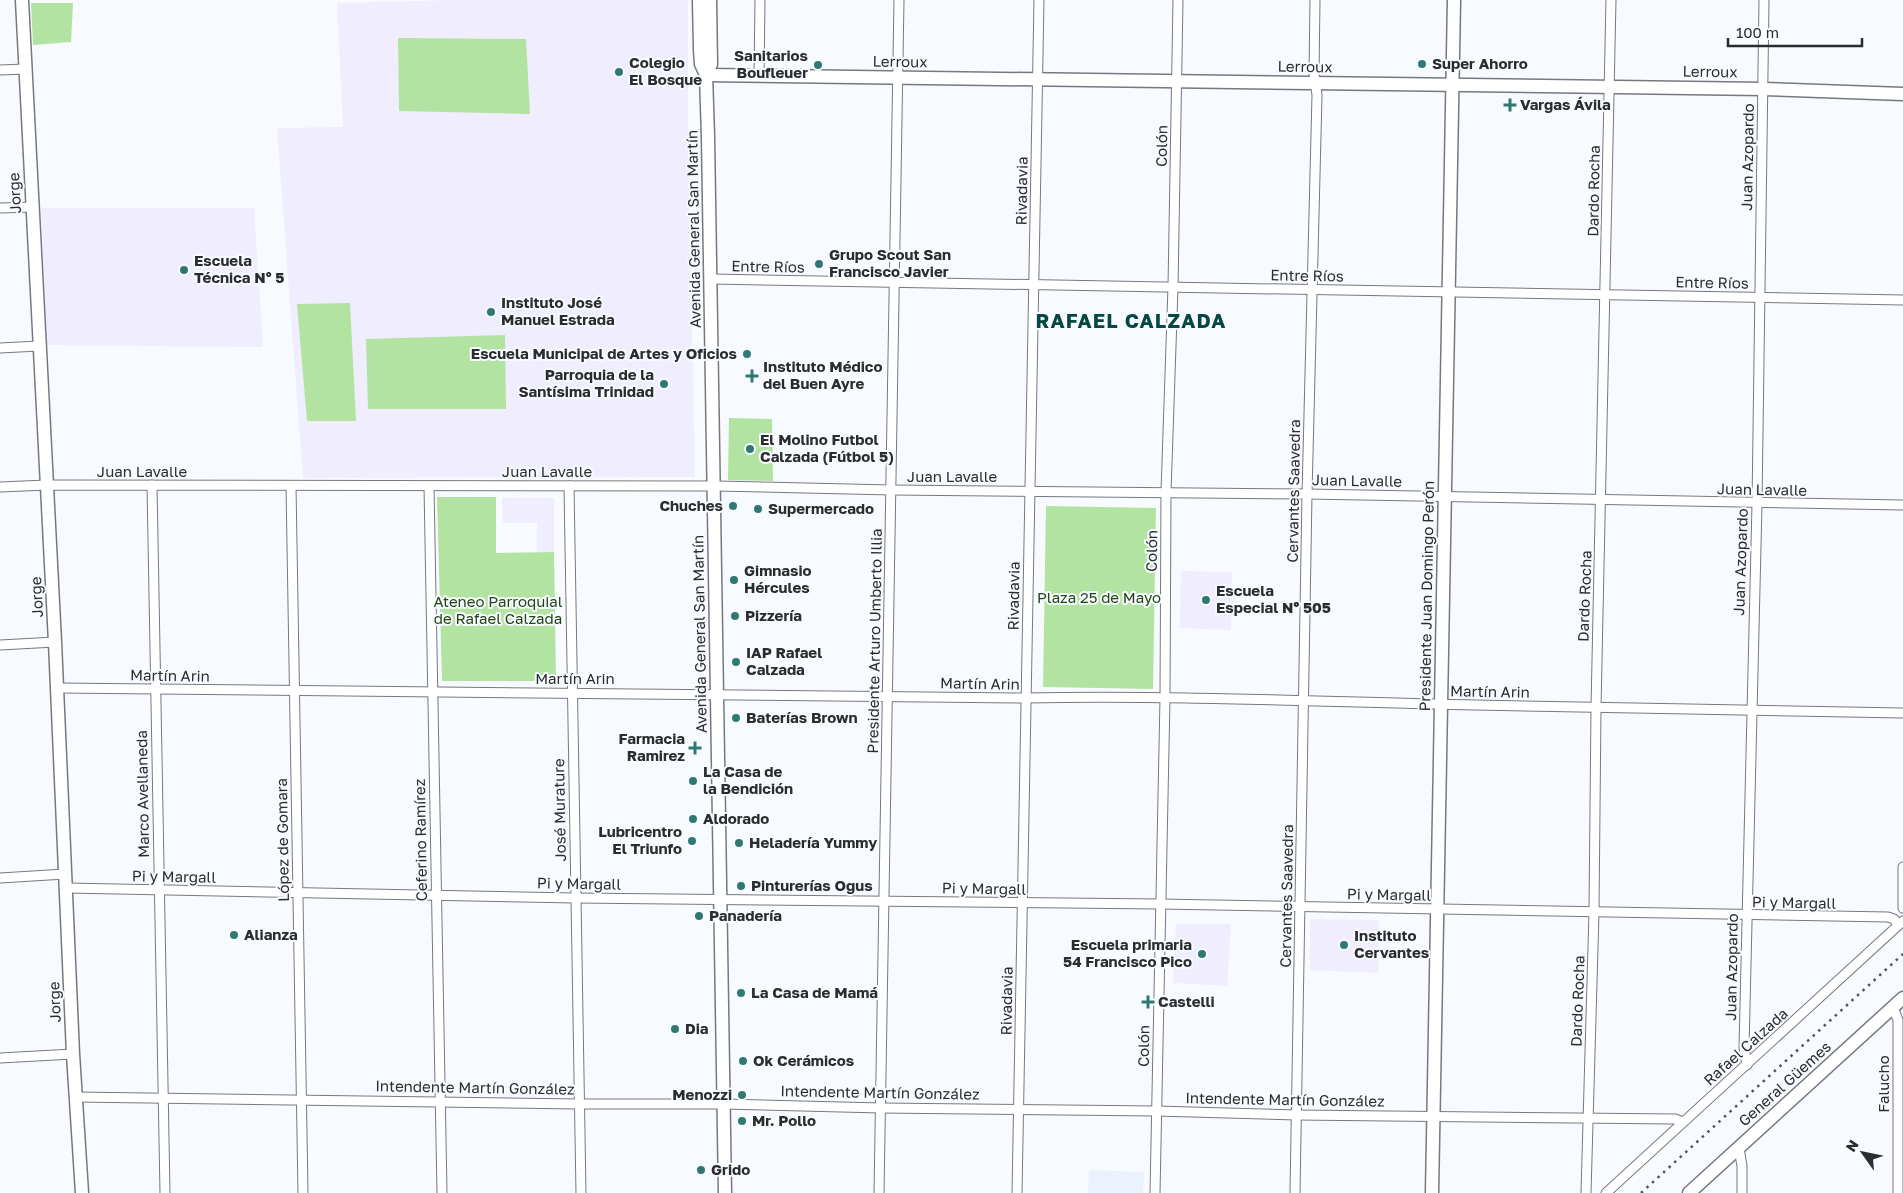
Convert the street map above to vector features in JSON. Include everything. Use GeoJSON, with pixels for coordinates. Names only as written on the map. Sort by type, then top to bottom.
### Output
{"type":"FeatureCollection","features":[{"type":"Feature","properties":{"kind":"street","name":"Jorge"},"geometry":{"type":"LineString","coordinates":[[22,0],[55,642],[73,1054],[82,1193]]}},
{"type":"Feature","properties":{"kind":"street","name":"Avenida General San Martín"},"geometry":{"type":"LineString","coordinates":[[699,0],[701,64],[706,75],[711,280],[725,1193]]}},
{"type":"Feature","properties":{"kind":"street","name":"Avenida General San Martín"},"geometry":{"type":"LineString","coordinates":[[706,75],[711,64],[710,0]]}},
{"type":"Feature","properties":{"kind":"street"},"geometry":{"type":"LineString","coordinates":[[759,76],[760,0]]}},
{"type":"Feature","properties":{"kind":"street","name":"Presidente Arturo Umberto Illia"},"geometry":{"type":"LineString","coordinates":[[878,1193],[892,490],[899,0]]}},
{"type":"Feature","properties":{"kind":"street","name":"Rivadavia"},"geometry":{"type":"LineString","coordinates":[[1017,1193],[1039,0]]}},
{"type":"Feature","properties":{"kind":"street","name":"Colón"},"geometry":{"type":"LineString","coordinates":[[1154,1193],[1165,698],[1166,492],[1173,287],[1178,0]]}},
{"type":"Feature","properties":{"kind":"street","name":"Cervantes Saavedra"},"geometry":{"type":"LineString","coordinates":[[1295,1193],[1307,494],[1317,95],[1314,74],[1315,0]]}},
{"type":"Feature","properties":{"kind":"street","name":"Presidente Juan Domingo Perón"},"geometry":{"type":"LineString","coordinates":[[1432,1193],[1454,0]]}},
{"type":"Feature","properties":{"kind":"street","name":"Dardo Rocha"},"geometry":{"type":"LineString","coordinates":[[1586,1193],[1594,912],[1596,708],[1602,500],[1611,0]]}},
{"type":"Feature","properties":{"kind":"street","name":"Juan Azopardo"},"geometry":{"type":"LineString","coordinates":[[1747,1065],[1744,1048],[1760,298],[1764,0]]}},
{"type":"Feature","properties":{"kind":"street"},"geometry":{"type":"LineString","coordinates":[[0,70],[25,69]]}},
{"type":"Feature","properties":{"kind":"street","name":"Lerroux"},"geometry":{"type":"LineString","coordinates":[[706,75],[1763,89],[1903,94]]}},
{"type":"Feature","properties":{"kind":"street"},"geometry":{"type":"LineString","coordinates":[[0,208],[32,207]]}},
{"type":"Feature","properties":{"kind":"street","name":"Entre Ríos"},"geometry":{"type":"LineString","coordinates":[[711,280],[1903,300]]}},
{"type":"Feature","properties":{"kind":"street"},"geometry":{"type":"LineString","coordinates":[[0,348],[39,346]]}},
{"type":"Feature","properties":{"kind":"street","name":"Juan Lavalle"},"geometry":{"type":"LineString","coordinates":[[0,487],[47,485],[715,486],[892,490],[1445,496],[1756,504],[1903,505]]}},
{"type":"Feature","properties":{"kind":"street","name":"Marco Avellaneda"},"geometry":{"type":"LineString","coordinates":[[152,485],[165,1193]]}},
{"type":"Feature","properties":{"kind":"street","name":"López de Gomara"},"geometry":{"type":"LineString","coordinates":[[290,486],[303,1193]]}},
{"type":"Feature","properties":{"kind":"street","name":"Ceferino Ramírez"},"geometry":{"type":"LineString","coordinates":[[429,486],[442,1193]]}},
{"type":"Feature","properties":{"kind":"street","name":"José Murature"},"geometry":{"type":"LineString","coordinates":[[568,486],[581,1193]]}},
{"type":"Feature","properties":{"kind":"street"},"geometry":{"type":"LineString","coordinates":[[0,645],[55,642]]}},
{"type":"Feature","properties":{"kind":"street","name":"Martín Arin"},"geometry":{"type":"LineString","coordinates":[[57,688],[1165,698],[1903,713]]}},
{"type":"Feature","properties":{"kind":"street"},"geometry":{"type":"LineString","coordinates":[[1903,868],[1903,908]]}},
{"type":"Feature","properties":{"kind":"street"},"geometry":{"type":"LineString","coordinates":[[0,878],[65,874]]}},
{"type":"Feature","properties":{"kind":"street","name":"Pi y Margall"},"geometry":{"type":"LineString","coordinates":[[66,888],[576,898],[1438,909],[1888,918],[1901,923]]}},
{"type":"Feature","properties":{"kind":"street","name":"Rafael Calzada"},"geometry":{"type":"LineString","coordinates":[[1606,1193],[1901,923]]}},
{"type":"Feature","properties":{"kind":"street","name":"General Güemes"},"geometry":{"type":"LineString","coordinates":[[1689,1193],[1903,998]]}},
{"type":"Feature","properties":{"kind":"street","name":"Falucho"},"geometry":{"type":"LineString","coordinates":[[1893,1007],[1898,1020],[1900,1078],[1898,1193]]}},
{"type":"Feature","properties":{"kind":"street"},"geometry":{"type":"LineString","coordinates":[[0,1058],[73,1054]]}},
{"type":"Feature","properties":{"kind":"street","name":"Intendente Martín González"},"geometry":{"type":"LineString","coordinates":[[76,1096],[579,1104],[723,1104],[881,1108],[1018,1108],[1297,1115],[1675,1119],[1683,1122]]}},
{"type":"Feature","properties":{"kind":"street"},"geometry":{"type":"LineString","coordinates":[[1738,1148],[1742,1166],[1742,1193]]}},
{"type":"Feature","properties":{"kind":"shaded area","name":"Instituto José Manuel Estrada"},"geometry":{"type":"Polygon","coordinates":[[[455,0],[688,0],[688,144],[695,477],[303,478],[277,128],[343,127],[337,3],[455,0]]]}},
{"type":"Feature","properties":{"kind":"shaded area"},"geometry":{"type":"Polygon","coordinates":[[[41,208],[254,208],[263,347],[47,345],[41,208]]]}},
{"type":"Feature","properties":{"kind":"shaded area"},"geometry":{"type":"Polygon","coordinates":[[[502,498],[554,498],[554,552],[537,552],[537,523],[503,523],[502,498]]]}},
{"type":"Feature","properties":{"kind":"shaded area","name":"Escuela Especial Nº 505"},"geometry":{"type":"Polygon","coordinates":[[[1181,571],[1232,572],[1231,630],[1180,628],[1181,571]]]}},
{"type":"Feature","properties":{"kind":"shaded area","name":"Instituto Cervantes"},"geometry":{"type":"Polygon","coordinates":[[[1310,919],[1379,920],[1378,973],[1310,970],[1310,919]]]}},
{"type":"Feature","properties":{"kind":"shaded area","name":"Escuela primaria 54 Francisco Pico"},"geometry":{"type":"Polygon","coordinates":[[[1176,924],[1231,924],[1227,986],[1173,983],[1176,924]]]}},
{"type":"Feature","properties":{"kind":"shaded area"},"geometry":{"type":"Polygon","coordinates":[[[1089,1170],[1144,1172],[1143,1193],[1088,1193],[1089,1170]]]}},
{"type":"Feature","properties":{"kind":"green space"},"geometry":{"type":"Polygon","coordinates":[[[31,3],[73,3],[71,42],[33,45],[31,3]]]}},
{"type":"Feature","properties":{"kind":"green space"},"geometry":{"type":"Polygon","coordinates":[[[398,38],[526,39],[530,114],[399,111],[398,38]]]}},
{"type":"Feature","properties":{"kind":"green space"},"geometry":{"type":"Polygon","coordinates":[[[350,303],[356,421],[307,421],[297,304],[350,303]]]}},
{"type":"Feature","properties":{"kind":"green space"},"geometry":{"type":"Polygon","coordinates":[[[505,335],[506,409],[368,409],[366,339],[505,335]]]}},
{"type":"Feature","properties":{"kind":"green space","name":"El Molino Futbol Calzada (Fútbol 5)"},"geometry":{"type":"Polygon","coordinates":[[[729,418],[772,419],[773,481],[728,480],[729,418]]]}},
{"type":"Feature","properties":{"kind":"green space","name":"Ateneo Parroquial de Rafael Calzada"},"geometry":{"type":"Polygon","coordinates":[[[437,497],[496,497],[496,553],[554,552],[556,681],[442,681],[437,497]]]}},
{"type":"Feature","properties":{"kind":"green space","name":"Plaza 25 de Mayo"},"geometry":{"type":"Polygon","coordinates":[[[1046,506],[1156,508],[1153,689],[1043,687],[1046,506]]]}},
{"type":"Feature","properties":{"kind":"railway"},"geometry":{"type":"LineString","coordinates":[[1641,1193],[1903,954]]}},
{"type":"Feature","properties":{"kind":"place","name":"Super Ahorro"},"geometry":{"type":"Point","coordinates":[1422,64]}},
{"type":"Feature","properties":{"kind":"place","name":"Sanitarios Boufleuer"},"geometry":{"type":"Point","coordinates":[818,65]}},
{"type":"Feature","properties":{"kind":"place","name":"Colegio El Bosque"},"geometry":{"type":"Point","coordinates":[619,72]}},
{"type":"Feature","properties":{"kind":"place","name":"Vargas Ávila"},"geometry":{"type":"Point","coordinates":[1510,105]}},
{"type":"Feature","properties":{"kind":"place","name":"Grupo Scout San Francisco Javier"},"geometry":{"type":"Point","coordinates":[819,264]}},
{"type":"Feature","properties":{"kind":"place","name":"Escuela Técnica N° 5"},"geometry":{"type":"Point","coordinates":[184,270]}},
{"type":"Feature","properties":{"kind":"place","name":"Instituto José Manuel Estrada"},"geometry":{"type":"Point","coordinates":[491,312]}},
{"type":"Feature","properties":{"kind":"place","name":"Escuela Municipal de Artes y Oficios"},"geometry":{"type":"Point","coordinates":[747,354]}},
{"type":"Feature","properties":{"kind":"place","name":"Instituto Médico del Buen Ayre"},"geometry":{"type":"Point","coordinates":[752,376]}},
{"type":"Feature","properties":{"kind":"place","name":"Parroquia de la Santísima Trinidad"},"geometry":{"type":"Point","coordinates":[664,384]}},
{"type":"Feature","properties":{"kind":"place","name":"El Molino Futbol Calzada (Fútbol 5)"},"geometry":{"type":"Point","coordinates":[750,449]}},
{"type":"Feature","properties":{"kind":"place","name":"Chuches"},"geometry":{"type":"Point","coordinates":[733,506]}},
{"type":"Feature","properties":{"kind":"place","name":"Supermercado"},"geometry":{"type":"Point","coordinates":[758,509]}},
{"type":"Feature","properties":{"kind":"place","name":"Gimnasio Hércules"},"geometry":{"type":"Point","coordinates":[734,580]}},
{"type":"Feature","properties":{"kind":"place","name":"Escuela Especial Nº 505"},"geometry":{"type":"Point","coordinates":[1206,600]}},
{"type":"Feature","properties":{"kind":"place","name":"Pizzería"},"geometry":{"type":"Point","coordinates":[735,616]}},
{"type":"Feature","properties":{"kind":"place","name":"IAP Rafael Calzada"},"geometry":{"type":"Point","coordinates":[736,662]}},
{"type":"Feature","properties":{"kind":"place","name":"Baterías Brown"},"geometry":{"type":"Point","coordinates":[736,718]}},
{"type":"Feature","properties":{"kind":"place","name":"Farmacia Ramirez"},"geometry":{"type":"Point","coordinates":[695,748]}},
{"type":"Feature","properties":{"kind":"place","name":"La Casa de la Bendición"},"geometry":{"type":"Point","coordinates":[693,781]}},
{"type":"Feature","properties":{"kind":"place","name":"Aldorado"},"geometry":{"type":"Point","coordinates":[693,819]}},
{"type":"Feature","properties":{"kind":"place","name":"Lubricentro El Triunfo"},"geometry":{"type":"Point","coordinates":[692,841]}},
{"type":"Feature","properties":{"kind":"place","name":"Heladería Yummy"},"geometry":{"type":"Point","coordinates":[739,843]}},
{"type":"Feature","properties":{"kind":"place","name":"Pinturerías Ogus"},"geometry":{"type":"Point","coordinates":[741,886]}},
{"type":"Feature","properties":{"kind":"place","name":"Panadería"},"geometry":{"type":"Point","coordinates":[699,916]}},
{"type":"Feature","properties":{"kind":"place","name":"Alianza"},"geometry":{"type":"Point","coordinates":[234,935]}},
{"type":"Feature","properties":{"kind":"place","name":"Instituto Cervantes"},"geometry":{"type":"Point","coordinates":[1344,945]}},
{"type":"Feature","properties":{"kind":"place","name":"Escuela primaria 54 Francisco Pico"},"geometry":{"type":"Point","coordinates":[1202,954]}},
{"type":"Feature","properties":{"kind":"place","name":"La Casa de Mamá"},"geometry":{"type":"Point","coordinates":[741,993]}},
{"type":"Feature","properties":{"kind":"place","name":"Castelli"},"geometry":{"type":"Point","coordinates":[1148,1002]}},
{"type":"Feature","properties":{"kind":"place","name":"Dia"},"geometry":{"type":"Point","coordinates":[675,1029]}},
{"type":"Feature","properties":{"kind":"place","name":"Ok Cerámicos"},"geometry":{"type":"Point","coordinates":[743,1061]}},
{"type":"Feature","properties":{"kind":"place","name":"Menozzi"},"geometry":{"type":"Point","coordinates":[742,1095]}},
{"type":"Feature","properties":{"kind":"place","name":"Mr. Pollo"},"geometry":{"type":"Point","coordinates":[742,1121]}},
{"type":"Feature","properties":{"kind":"place","name":"Grido"},"geometry":{"type":"Point","coordinates":[701,1170]}},
{"type":"Feature","properties":{"kind":"district","name":"RAFAEL CALZADA"},"geometry":{"type":"Point","coordinates":[1131,321]}}]}
